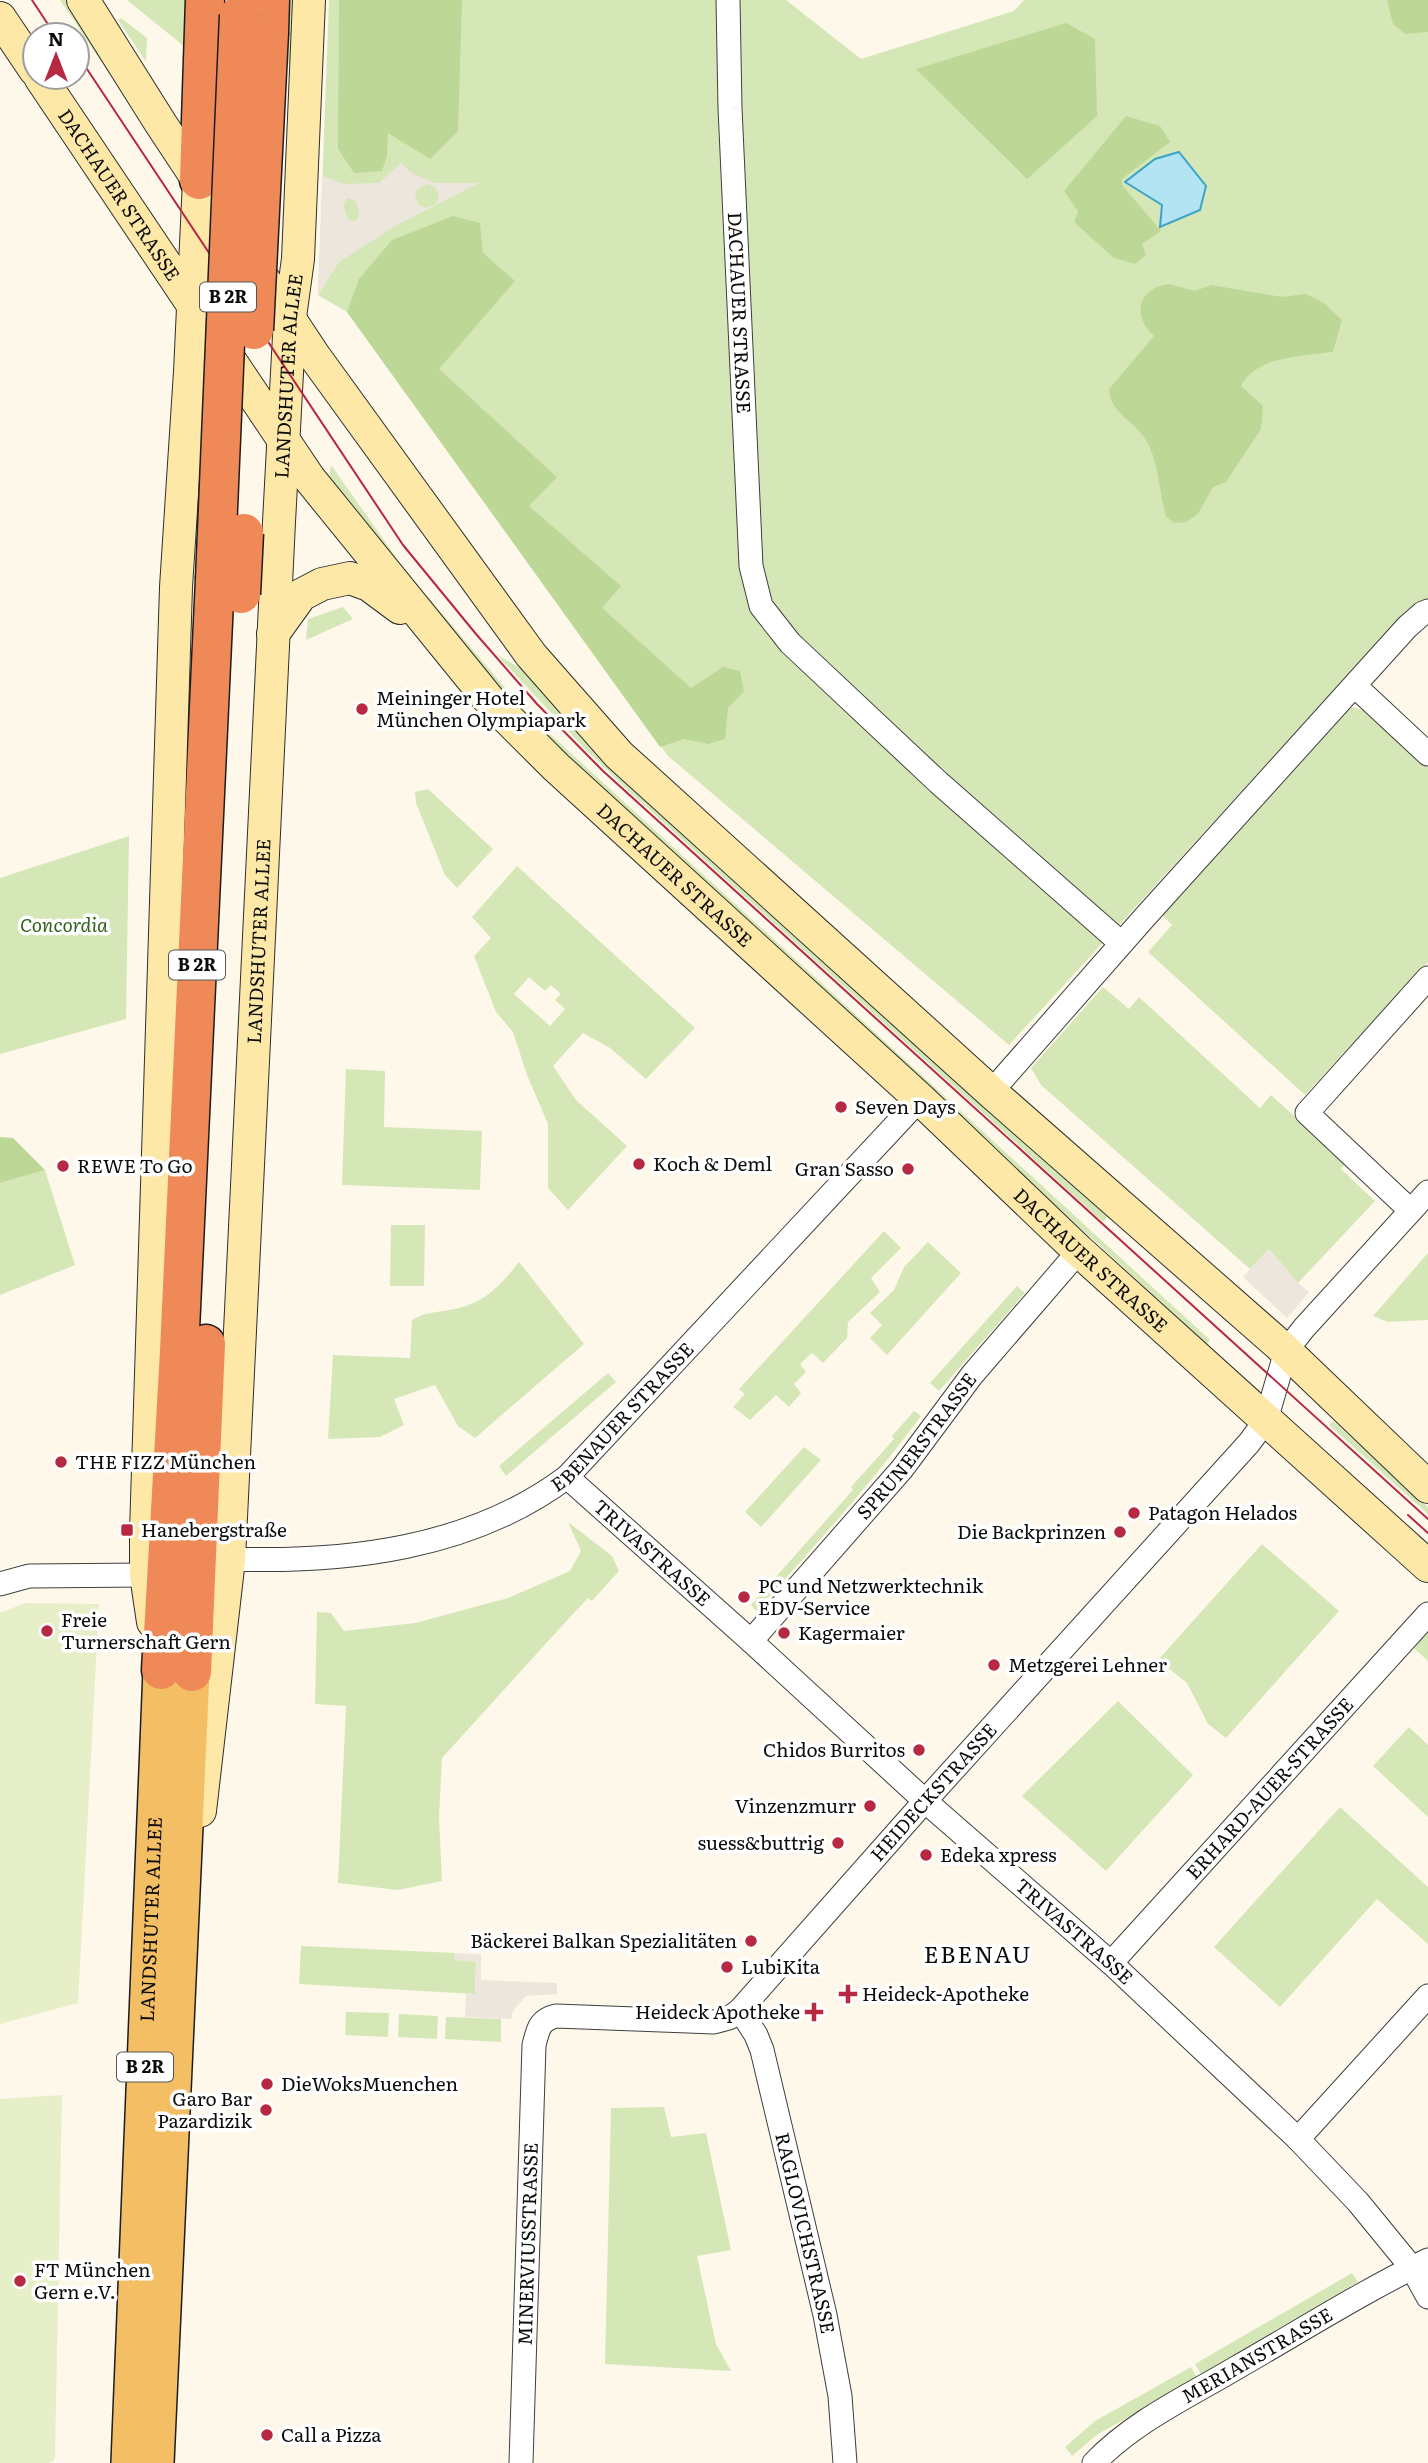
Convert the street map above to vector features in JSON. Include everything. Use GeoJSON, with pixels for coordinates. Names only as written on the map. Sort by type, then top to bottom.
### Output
{"type":"FeatureCollection","features":[{"type":"Feature","properties":{"kind":"highway"},"geometry":{"type":"LineString","coordinates":[[199,180],[245,9]]}},
{"type":"Feature","properties":{"kind":"highway","name":"LANDSHUTER ALLEE"},"geometry":{"type":"LineString","coordinates":[[177,1671],[180,1323],[228,587],[245,9]]}},
{"type":"Feature","properties":{"kind":"main road"},"geometry":{"type":"LineString","coordinates":[[83,0],[322,367],[531,655],[619,755],[991,1092],[1286,1351],[1428,1487]]}},
{"type":"Feature","properties":{"kind":"main road","name":"LANDSHUTER ALLEE"},"geometry":{"type":"LineString","coordinates":[[184,1882],[196,1846],[229,1559],[273,634],[290,317],[298,259],[309,0]]}},
{"type":"Feature","properties":{"kind":"main road"},"geometry":{"type":"LineString","coordinates":[[0,18],[21,49]]}},
{"type":"Feature","properties":{"kind":"main road","name":"DACHAUER STRASSE"},"geometry":{"type":"LineString","coordinates":[[49,91],[309,478],[490,701],[556,767],[920,1099],[1079,1251],[1428,1566]]}},
{"type":"Feature","properties":{"kind":"main road","name":"LANDSHUTER ALLEE"},"geometry":{"type":"LineString","coordinates":[[156,2463],[184,1882],[177,1671],[146,1575],[175,615],[199,180]]}},
{"type":"Feature","properties":{"kind":"main road"},"geometry":{"type":"LineString","coordinates":[[193,304],[290,317]]}},
{"type":"Feature","properties":{"kind":"main road"},"geometry":{"type":"LineString","coordinates":[[273,634],[301,595],[322,584],[350,578],[369,585],[433,632]]}},
{"type":"Feature","properties":{"kind":"main road","name":"LANDSHUTER ALLEE"},"geometry":{"type":"LineString","coordinates":[[129,2463],[177,1671]]}},
{"type":"Feature","properties":{"kind":"street","name":"DACHAUER STRASSE"},"geometry":{"type":"LineString","coordinates":[[728,0],[730,108],[751,566],[761,606],[789,643],[939,782],[1121,943]]}},
{"type":"Feature","properties":{"kind":"street"},"geometry":{"type":"LineString","coordinates":[[991,1092],[1121,943],[1407,627],[1428,611]]}},
{"type":"Feature","properties":{"kind":"street"},"geometry":{"type":"LineString","coordinates":[[1355,686],[1428,754]]}},
{"type":"Feature","properties":{"kind":"street"},"geometry":{"type":"LineString","coordinates":[[1410,1210],[1307,1113],[1428,978]]}},
{"type":"Feature","properties":{"kind":"street","name":"EBENAUER STRASSE"},"geometry":{"type":"LineString","coordinates":[[229,1559],[325,1559],[386,1550],[447,1537],[508,1513],[543,1495],[567,1477],[920,1099]]}},
{"type":"Feature","properties":{"kind":"street"},"geometry":{"type":"LineString","coordinates":[[1266,1420],[1286,1351],[1428,1192]]}},
{"type":"Feature","properties":{"kind":"street","name":"SPRUNERSTRASSE"},"geometry":{"type":"LineString","coordinates":[[751,1641],[902,1469],[972,1375],[1079,1251]]}},
{"type":"Feature","properties":{"kind":"street","name":"HEIDECKSTRASSE"},"geometry":{"type":"LineString","coordinates":[[539,2026],[555,2016],[714,2022],[729,2018],[740,2010],[1240,1453],[1266,1420]]}},
{"type":"Feature","properties":{"kind":"street","name":"TRIVASTRASSE"},"geometry":{"type":"LineString","coordinates":[[567,1477],[925,1801],[1111,1963],[1298,2139],[1420,2264],[1428,2297]]}},
{"type":"Feature","properties":{"kind":"street"},"geometry":{"type":"LineString","coordinates":[[0,1584],[29,1576],[146,1575]]}},
{"type":"Feature","properties":{"kind":"street","name":"ERHARD-AUER-STRASSE"},"geometry":{"type":"LineString","coordinates":[[1111,1963],[1428,1614]]}},
{"type":"Feature","properties":{"kind":"street"},"geometry":{"type":"LineString","coordinates":[[1298,2139],[1428,1996]]}},
{"type":"Feature","properties":{"kind":"street","name":"RAGLOVICHSTRASSE"},"geometry":{"type":"LineString","coordinates":[[740,2010],[750,2023],[762,2050],[825,2315],[840,2396],[845,2463]]}},
{"type":"Feature","properties":{"kind":"street","name":"MINERVIUSSTRASSE"},"geometry":{"type":"LineString","coordinates":[[521,2463],[534,2045],[539,2026]]}},
{"type":"Feature","properties":{"kind":"street","name":"MERIANSTRASSE"},"geometry":{"type":"LineString","coordinates":[[1094,2463],[1111,2444],[1146,2420],[1420,2264]]}},
{"type":"Feature","properties":{"kind":"green space"},"geometry":{"type":"Polygon","coordinates":[[[60,0],[66,0],[80,21],[74,21],[60,0]]]}},
{"type":"Feature","properties":{"kind":"green space"},"geometry":{"type":"Polygon","coordinates":[[[127,0],[188,0],[186,51],[180,43],[127,0]]]}},
{"type":"Feature","properties":{"kind":"green space"},"geometry":{"type":"Polygon","coordinates":[[[288,0],[298,0],[291,61],[285,67],[288,0]]]}},
{"type":"Feature","properties":{"kind":"green space"},"geometry":{"type":"Polygon","coordinates":[[[329,0],[786,0],[861,59],[1014,11],[1024,0],[1428,0],[1428,612],[1350,673],[1009,1045],[668,756],[347,312],[318,295],[329,0]]]}},
{"type":"Feature","properties":{"kind":"green space"},"geometry":{"type":"Polygon","coordinates":[[[339,0],[462,0],[458,131],[430,159],[388,133],[387,156],[382,171],[354,173],[338,149],[339,0]]]}},
{"type":"Feature","properties":{"kind":"green space"},"geometry":{"type":"Polygon","coordinates":[[[1387,0],[1428,0],[1428,32],[1405,34],[1393,24],[1387,0]]]}},
{"type":"Feature","properties":{"kind":"green space"},"geometry":{"type":"Polygon","coordinates":[[[121,18],[147,38],[146,62],[118,20],[121,18]]]}},
{"type":"Feature","properties":{"kind":"green space"},"geometry":{"type":"Polygon","coordinates":[[[1066,23],[1095,39],[1097,116],[1027,179],[916,69],[1066,23]]]}},
{"type":"Feature","properties":{"kind":"green space"},"geometry":{"type":"Polygon","coordinates":[[[91,37],[143,115],[142,123],[91,46],[91,37]]]}},
{"type":"Feature","properties":{"kind":"green space"},"geometry":{"type":"Polygon","coordinates":[[[1126,116],[1160,126],[1170,142],[1122,179],[1122,185],[1161,231],[1142,244],[1146,255],[1135,264],[1114,258],[1074,222],[1078,211],[1064,191],[1126,116]]]}},
{"type":"Feature","properties":{"kind":"green space"},"geometry":{"type":"Polygon","coordinates":[[[453,216],[480,223],[483,253],[515,281],[439,369],[557,477],[529,506],[621,586],[602,608],[691,688],[723,667],[740,671],[744,691],[728,708],[725,739],[708,744],[684,739],[660,747],[347,312],[359,279],[392,240],[453,216]]]}},
{"type":"Feature","properties":{"kind":"green space"},"geometry":{"type":"Polygon","coordinates":[[[1169,284],[1195,291],[1211,285],[1282,297],[1306,294],[1324,303],[1342,320],[1333,352],[1281,359],[1257,369],[1248,376],[1241,386],[1263,406],[1261,429],[1226,482],[1213,487],[1198,514],[1186,522],[1175,523],[1166,517],[1156,465],[1149,446],[1139,431],[1117,410],[1109,389],[1154,336],[1143,320],[1141,304],[1144,297],[1150,291],[1169,284]]]}},
{"type":"Feature","properties":{"kind":"green space"},"geometry":{"type":"Polygon","coordinates":[[[331,465],[405,570],[525,711],[1210,1340],[1207,1344],[519,714],[329,481],[331,465]]]}},
{"type":"Feature","properties":{"kind":"green space"},"geometry":{"type":"Polygon","coordinates":[[[343,607],[353,619],[306,640],[308,619],[343,607]]]}},
{"type":"Feature","properties":{"kind":"green space"},"geometry":{"type":"Polygon","coordinates":[[[496,654],[525,671],[1111,1213],[1103,1222],[632,794],[585,749],[496,654]]]}},
{"type":"Feature","properties":{"kind":"green space"},"geometry":{"type":"Polygon","coordinates":[[[1352,707],[1366,711],[1428,768],[1428,962],[1305,1095],[1148,952],[1172,925],[1161,914],[1352,707]]]}},
{"type":"Feature","properties":{"kind":"green space"},"geometry":{"type":"Polygon","coordinates":[[[428,789],[493,849],[457,888],[445,875],[416,803],[415,792],[428,789]]]}},
{"type":"Feature","properties":{"kind":"green space","name":"Concordia"},"geometry":{"type":"Polygon","coordinates":[[[129,836],[126,1019],[0,1054],[0,878],[129,836]]]}},
{"type":"Feature","properties":{"kind":"green space"},"geometry":{"type":"Polygon","coordinates":[[[517,866],[695,1028],[646,1079],[610,1048],[583,1033],[553,1066],[576,1100],[627,1146],[568,1210],[548,1188],[548,1124],[527,1075],[513,1032],[496,1012],[474,956],[491,938],[472,917],[517,866]],[[529,977],[514,994],[550,1026],[565,1009],[555,1000],[561,994],[551,985],[545,991],[529,977]]]}},
{"type":"Feature","properties":{"kind":"green space"},"geometry":{"type":"Polygon","coordinates":[[[1103,987],[1129,1009],[1139,997],[1260,1108],[1271,1095],[1346,1163],[1341,1169],[1375,1201],[1298,1283],[1269,1249],[1250,1269],[1041,1085],[1031,1068],[1103,987]]]}},
{"type":"Feature","properties":{"kind":"green space"},"geometry":{"type":"Polygon","coordinates":[[[346,1069],[385,1071],[384,1127],[482,1131],[480,1190],[342,1185],[346,1069]]]}},
{"type":"Feature","properties":{"kind":"green space"},"geometry":{"type":"Polygon","coordinates":[[[0,1137],[13,1138],[45,1170],[0,1183],[0,1137]]]}},
{"type":"Feature","properties":{"kind":"green space"},"geometry":{"type":"Polygon","coordinates":[[[45,1170],[75,1265],[0,1295],[0,1183],[45,1170]]]}},
{"type":"Feature","properties":{"kind":"green space"},"geometry":{"type":"Polygon","coordinates":[[[391,1225],[425,1225],[424,1286],[390,1286],[391,1225]]]}},
{"type":"Feature","properties":{"kind":"green space"},"geometry":{"type":"Polygon","coordinates":[[[884,1231],[901,1248],[871,1278],[880,1292],[848,1322],[847,1338],[823,1363],[812,1353],[800,1364],[806,1372],[794,1384],[801,1393],[789,1407],[776,1395],[750,1420],[733,1407],[745,1394],[739,1389],[884,1231]]]}},
{"type":"Feature","properties":{"kind":"green space"},"geometry":{"type":"Polygon","coordinates":[[[928,1242],[961,1273],[887,1355],[870,1338],[882,1325],[870,1313],[894,1290],[904,1267],[928,1242]]]}},
{"type":"Feature","properties":{"kind":"green space"},"geometry":{"type":"Polygon","coordinates":[[[1428,1253],[1428,1320],[1388,1322],[1373,1316],[1428,1253]]]}},
{"type":"Feature","properties":{"kind":"green space"},"geometry":{"type":"Polygon","coordinates":[[[519,1262],[584,1344],[475,1438],[458,1426],[435,1385],[394,1399],[404,1425],[380,1437],[328,1439],[333,1355],[410,1358],[412,1320],[478,1301],[500,1284],[519,1262]]]}},
{"type":"Feature","properties":{"kind":"green space"},"geometry":{"type":"Polygon","coordinates":[[[1017,1286],[1025,1293],[939,1391],[930,1383],[1017,1286]]]}},
{"type":"Feature","properties":{"kind":"green space"},"geometry":{"type":"Polygon","coordinates":[[[608,1373],[616,1382],[506,1476],[499,1466],[608,1373]]]}},
{"type":"Feature","properties":{"kind":"green space"},"geometry":{"type":"Polygon","coordinates":[[[914,1411],[921,1416],[902,1442],[841,1516],[756,1611],[751,1605],[853,1490],[851,1487],[894,1439],[892,1436],[914,1411]]]}},
{"type":"Feature","properties":{"kind":"green space"},"geometry":{"type":"Polygon","coordinates":[[[1333,1421],[1428,1507],[1428,1514],[1329,1425],[1333,1421]]]}},
{"type":"Feature","properties":{"kind":"green space"},"geometry":{"type":"Polygon","coordinates":[[[804,1447],[821,1460],[761,1527],[745,1512],[804,1447]]]}},
{"type":"Feature","properties":{"kind":"green space"},"geometry":{"type":"Polygon","coordinates":[[[568,1522],[612,1556],[619,1571],[592,1601],[588,1598],[442,1758],[439,1817],[442,1881],[398,1890],[338,1883],[346,1706],[315,1704],[317,1612],[331,1613],[344,1631],[415,1623],[508,1598],[570,1571],[581,1551],[568,1522]]]}},
{"type":"Feature","properties":{"kind":"green space"},"geometry":{"type":"Polygon","coordinates":[[[1262,1544],[1339,1611],[1226,1738],[1208,1724],[1187,1683],[1158,1660],[1262,1544]]]}},
{"type":"Feature","properties":{"kind":"green space"},"geometry":{"type":"Polygon","coordinates":[[[25,1603],[99,1604],[78,2003],[0,2024],[0,1613],[25,1603]]]}},
{"type":"Feature","properties":{"kind":"green space"},"geometry":{"type":"Polygon","coordinates":[[[1428,1614],[1428,1661],[1405,1640],[1428,1614]]]}},
{"type":"Feature","properties":{"kind":"green space"},"geometry":{"type":"Polygon","coordinates":[[[1118,1701],[1193,1775],[1106,1871],[1022,1796],[1118,1701]]]}},
{"type":"Feature","properties":{"kind":"green space"},"geometry":{"type":"Polygon","coordinates":[[[1409,1727],[1428,1745],[1428,1817],[1373,1766],[1409,1727]]]}},
{"type":"Feature","properties":{"kind":"green space"},"geometry":{"type":"Polygon","coordinates":[[[1340,1807],[1428,1887],[1428,1944],[1377,1899],[1280,2007],[1214,1947],[1340,1807]]]}},
{"type":"Feature","properties":{"kind":"green space"},"geometry":{"type":"Polygon","coordinates":[[[301,1946],[455,1953],[455,1960],[476,1961],[475,1994],[299,1984],[301,1946]]]}},
{"type":"Feature","properties":{"kind":"green space"},"geometry":{"type":"Polygon","coordinates":[[[346,2012],[389,2013],[388,2037],[345,2035],[346,2012]]]}},
{"type":"Feature","properties":{"kind":"green space"},"geometry":{"type":"Polygon","coordinates":[[[399,2014],[438,2016],[437,2039],[398,2037],[399,2014]]]}},
{"type":"Feature","properties":{"kind":"green space"},"geometry":{"type":"Polygon","coordinates":[[[446,2017],[501,2019],[501,2042],[445,2039],[446,2017]]]}},
{"type":"Feature","properties":{"kind":"green space"},"geometry":{"type":"Polygon","coordinates":[[[62,2095],[55,2459],[49,2463],[0,2463],[0,2099],[62,2095]]]}},
{"type":"Feature","properties":{"kind":"green space"},"geometry":{"type":"Polygon","coordinates":[[[664,2107],[671,2137],[706,2133],[731,2250],[697,2256],[716,2344],[731,2371],[605,2364],[611,2108],[664,2107]]]}},
{"type":"Feature","properties":{"kind":"green space"},"geometry":{"type":"Polygon","coordinates":[[[1352,2273],[1358,2282],[1201,2374],[1195,2364],[1352,2273]]]}},
{"type":"Feature","properties":{"kind":"green space"},"geometry":{"type":"Polygon","coordinates":[[[1191,2367],[1198,2379],[1098,2434],[1072,2456],[1065,2447],[1095,2421],[1191,2367]]]}},
{"type":"Feature","properties":{"kind":"shaded area"},"geometry":{"type":"Polygon","coordinates":[[[401,163],[413,174],[435,183],[479,183],[397,225],[339,262],[318,295],[323,176],[344,184],[379,183],[401,163]],[[427,184],[417,189],[415,196],[418,204],[425,208],[435,205],[439,197],[435,187],[427,184]],[[348,198],[343,204],[349,220],[354,221],[358,219],[359,212],[356,201],[348,198]]]}},
{"type":"Feature","properties":{"kind":"shaded area"},"geometry":{"type":"Polygon","coordinates":[[[1269,1249],[1309,1292],[1287,1318],[1243,1277],[1269,1249]]]}},
{"type":"Feature","properties":{"kind":"shaded area"},"geometry":{"type":"Polygon","coordinates":[[[455,1953],[481,1954],[481,1980],[557,1983],[557,1994],[526,1996],[513,2011],[511,2019],[465,2017],[466,1993],[475,1994],[476,1962],[454,1960],[455,1953]]]}},
{"type":"Feature","properties":{"kind":"water"},"geometry":{"type":"Polygon","coordinates":[[[1179,152],[1206,186],[1200,210],[1160,227],[1162,205],[1125,182],[1155,159],[1179,152]]]}},
{"type":"Feature","properties":{"kind":"tram line"},"geometry":{"type":"LineString","coordinates":[[32,0],[46,21]]}},
{"type":"Feature","properties":{"kind":"tram line"},"geometry":{"type":"LineString","coordinates":[[91,75],[403,545],[537,704],[603,771],[1428,1519]]}},
{"type":"Feature","properties":{"kind":"tram line"},"geometry":{"type":"LineString","coordinates":[[1408,1515],[1428,1533]]}},
{"type":"Feature","properties":{"kind":"place","name":"Meininger Hotel München Olympiapark"},"geometry":{"type":"Point","coordinates":[362,709]}},
{"type":"Feature","properties":{"kind":"place","name":"Seven Days"},"geometry":{"type":"Point","coordinates":[841,1107]}},
{"type":"Feature","properties":{"kind":"place","name":"Koch & Deml"},"geometry":{"type":"Point","coordinates":[639,1164]}},
{"type":"Feature","properties":{"kind":"place","name":"REWE To Go"},"geometry":{"type":"Point","coordinates":[63,1166]}},
{"type":"Feature","properties":{"kind":"place","name":"Gran Sasso"},"geometry":{"type":"Point","coordinates":[908,1169]}},
{"type":"Feature","properties":{"kind":"place","name":"THE FIZZ München"},"geometry":{"type":"Point","coordinates":[61,1462]}},
{"type":"Feature","properties":{"kind":"place","name":"Patagon Helados"},"geometry":{"type":"Point","coordinates":[1134,1513]}},
{"type":"Feature","properties":{"kind":"place","name":"Hanebergstraße"},"geometry":{"type":"Point","coordinates":[127,1530]}},
{"type":"Feature","properties":{"kind":"place","name":"Die Backprinzen"},"geometry":{"type":"Point","coordinates":[1120,1532]}},
{"type":"Feature","properties":{"kind":"place","name":"PC und Netzwerktechnik EDV-Service"},"geometry":{"type":"Point","coordinates":[744,1597]}},
{"type":"Feature","properties":{"kind":"place","name":"Freie Turnerschaft Gern"},"geometry":{"type":"Point","coordinates":[47,1631]}},
{"type":"Feature","properties":{"kind":"place","name":"Kagermaier"},"geometry":{"type":"Point","coordinates":[784,1633]}},
{"type":"Feature","properties":{"kind":"place","name":"Metzgerei Lehner"},"geometry":{"type":"Point","coordinates":[994,1665]}},
{"type":"Feature","properties":{"kind":"place","name":"Chidos Burritos"},"geometry":{"type":"Point","coordinates":[919,1750]}},
{"type":"Feature","properties":{"kind":"place","name":"Vinzenzmurr"},"geometry":{"type":"Point","coordinates":[870,1806]}},
{"type":"Feature","properties":{"kind":"place","name":"suess&buttrig"},"geometry":{"type":"Point","coordinates":[838,1843]}},
{"type":"Feature","properties":{"kind":"place","name":"Edeka xpress"},"geometry":{"type":"Point","coordinates":[926,1855]}},
{"type":"Feature","properties":{"kind":"place","name":"Bäckerei Balkan Spezialitäten"},"geometry":{"type":"Point","coordinates":[751,1941]}},
{"type":"Feature","properties":{"kind":"place","name":"LubiKita"},"geometry":{"type":"Point","coordinates":[727,1967]}},
{"type":"Feature","properties":{"kind":"place","name":"Heideck-Apotheke"},"geometry":{"type":"Point","coordinates":[848,1994]}},
{"type":"Feature","properties":{"kind":"place","name":"Heideck Apotheke"},"geometry":{"type":"Point","coordinates":[814,2012]}},
{"type":"Feature","properties":{"kind":"place","name":"DieWoksMuenchen"},"geometry":{"type":"Point","coordinates":[267,2084]}},
{"type":"Feature","properties":{"kind":"place","name":"Garo Bar Pazardizik"},"geometry":{"type":"Point","coordinates":[266,2110]}},
{"type":"Feature","properties":{"kind":"place","name":"FT München Gern e.V."},"geometry":{"type":"Point","coordinates":[20,2281]}},
{"type":"Feature","properties":{"kind":"place","name":"Call a Pizza"},"geometry":{"type":"Point","coordinates":[267,2435]}},
{"type":"Feature","properties":{"kind":"district","name":"EBENAU"},"geometry":{"type":"Point","coordinates":[978,1955]}}]}
